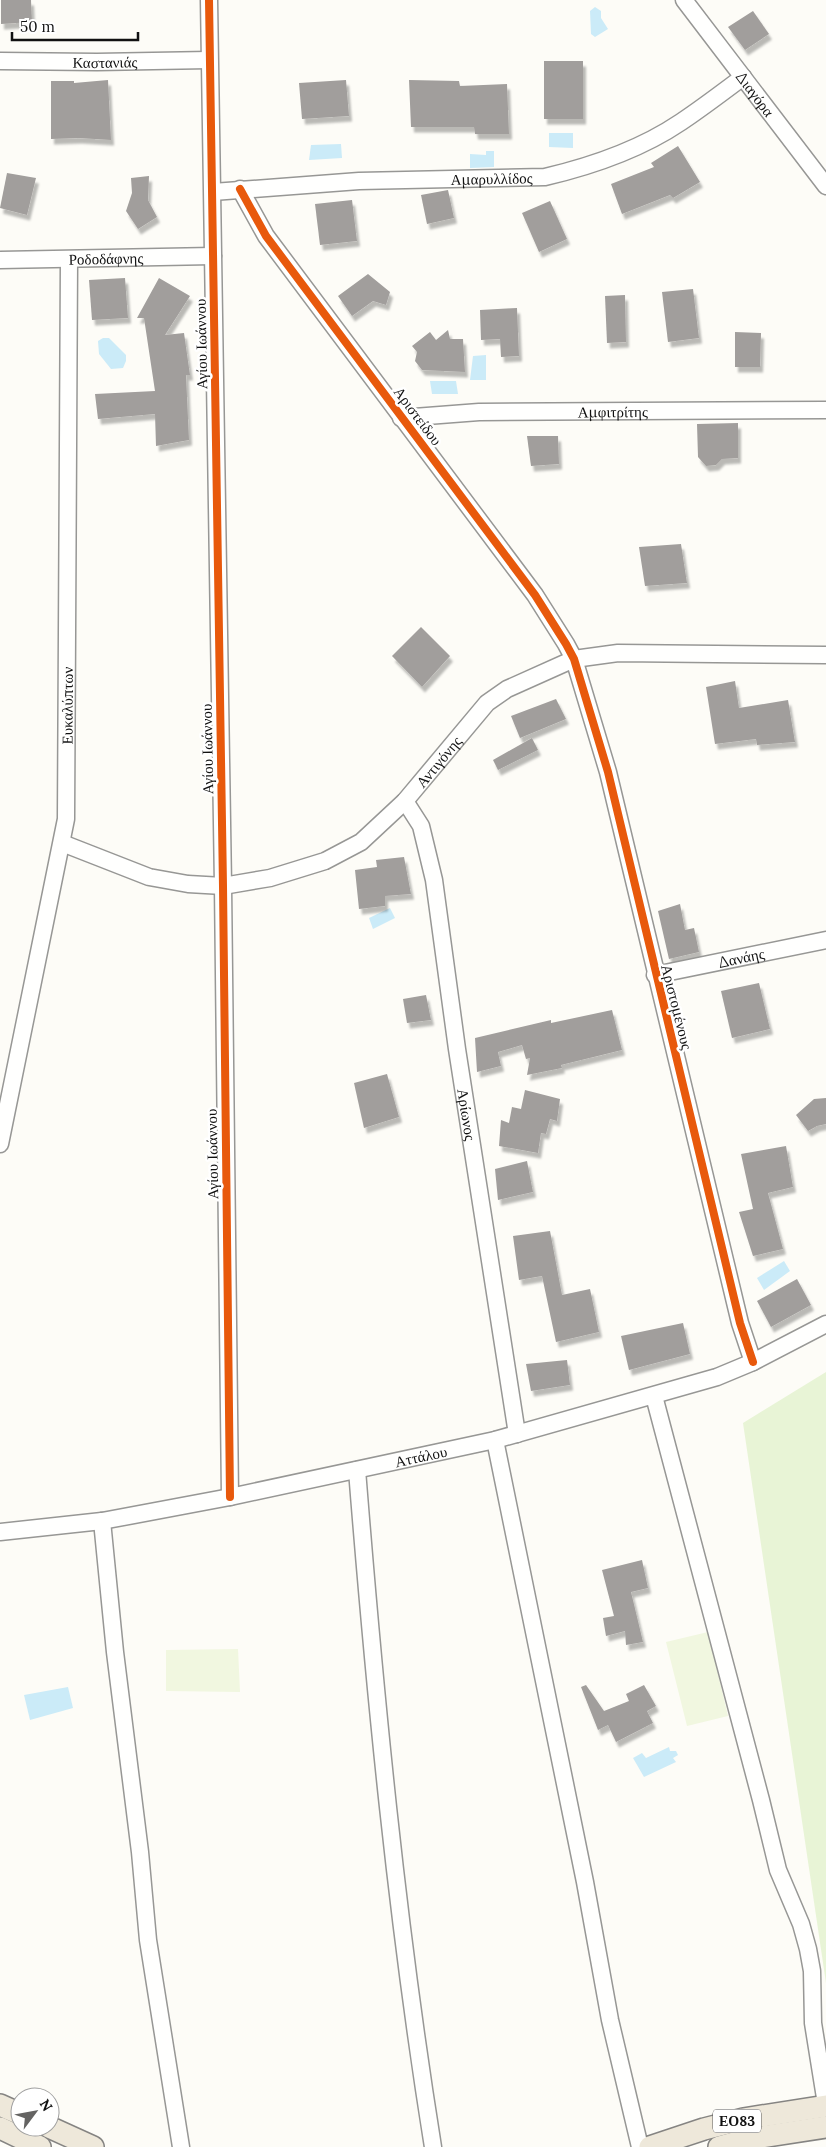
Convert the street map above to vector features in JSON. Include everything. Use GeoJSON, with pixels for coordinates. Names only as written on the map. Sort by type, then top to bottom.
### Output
{"type":"FeatureCollection","features":[{"type":"Feature","properties":{"kind":"main road","name":"ΕΟ83"},"geometry":{"type":"LineString","coordinates":[[650,2147],[704,2129],[826,2105]]}},
{"type":"Feature","properties":{"kind":"main road","name":"ΕΟ83"},"geometry":{"type":"LineString","coordinates":[[719,2147],[748,2139],[826,2127]]}},
{"type":"Feature","properties":{"kind":"main road"},"geometry":{"type":"LineString","coordinates":[[0,2128],[40,2147]]}},
{"type":"Feature","properties":{"kind":"main road"},"geometry":{"type":"LineString","coordinates":[[60,2132],[93,2147]]}},
{"type":"Feature","properties":{"kind":"street","name":"Αγίου Ιωάννου"},"geometry":{"type":"LineString","coordinates":[[209,0],[223,886],[230,1497]]}},
{"type":"Feature","properties":{"kind":"street","name":"Διαγόρα"},"geometry":{"type":"LineString","coordinates":[[684,0],[826,186]]}},
{"type":"Feature","properties":{"kind":"street","name":"Καστανιάς"},"geometry":{"type":"LineString","coordinates":[[0,60],[97,62],[209,60]]}},
{"type":"Feature","properties":{"kind":"street","name":"Αμαρυλλίδος"},"geometry":{"type":"LineString","coordinates":[[213,192],[359,180],[545,177],[575,170],[652,139],[680,123],[743,77]]}},
{"type":"Feature","properties":{"kind":"street","name":"Αριστείδου"},"geometry":{"type":"LineString","coordinates":[[240,189],[266,236],[535,595],[574,659]]}},
{"type":"Feature","properties":{"kind":"street","name":"Ροδοδάφνης"},"geometry":{"type":"LineString","coordinates":[[0,260],[213,256]]}},
{"type":"Feature","properties":{"kind":"street","name":"Ευκαλύπτων"},"geometry":{"type":"LineString","coordinates":[[0,1144],[62,843],[67,806],[70,260]]}},
{"type":"Feature","properties":{"kind":"street","name":"Αμφιτρίτης"},"geometry":{"type":"LineString","coordinates":[[401,418],[479,412],[826,410]]}},
{"type":"Feature","properties":{"kind":"street","name":"Αντιγόνης"},"geometry":{"type":"LineString","coordinates":[[62,843],[148,877],[188,884],[223,886],[270,878],[309,867],[339,855],[362,842],[405,801],[486,703],[495,696],[574,659],[605,654],[637,653],[826,655]]}},
{"type":"Feature","properties":{"kind":"street","name":"Αριστομένους"},"geometry":{"type":"LineString","coordinates":[[574,659],[608,772],[655,975],[740,1323],[753,1362]]}},
{"type":"Feature","properties":{"kind":"street","name":"Αρίωνος"},"geometry":{"type":"LineString","coordinates":[[405,801],[421,826],[434,880],[457,1049],[516,1434]]}},
{"type":"Feature","properties":{"kind":"street","name":"Δανάης"},"geometry":{"type":"LineString","coordinates":[[655,975],[826,940]]}},
{"type":"Feature","properties":{"kind":"street","name":"Αττάλου"},"geometry":{"type":"LineString","coordinates":[[0,1532],[102,1521],[230,1497],[495,1440],[692,1386],[753,1362],[826,1324]]}},
{"type":"Feature","properties":{"kind":"street"},"geometry":{"type":"LineString","coordinates":[[654,1396],[774,1854],[808,1949],[812,1971],[813,2023],[826,2105]]}},
{"type":"Feature","properties":{"kind":"street"},"geometry":{"type":"LineString","coordinates":[[495,1440],[585,1882],[610,2020],[640,2147]]}},
{"type":"Feature","properties":{"kind":"street"},"geometry":{"type":"LineString","coordinates":[[357,1470],[371,1646],[385,1785],[417,2050],[433,2147]]}},
{"type":"Feature","properties":{"kind":"street"},"geometry":{"type":"LineString","coordinates":[[102,1521],[115,1652],[140,1852],[148,1940],[181,2147]]}},
{"type":"Feature","properties":{"kind":"green space"},"geometry":{"type":"Polygon","coordinates":[[[826,1372],[826,1983],[743,1423],[826,1372]]]}},
{"type":"Feature","properties":{"kind":"green space"},"geometry":{"type":"Polygon","coordinates":[[[708,1632],[728,1716],[687,1726],[666,1642],[708,1632]]]}},
{"type":"Feature","properties":{"kind":"green space"},"geometry":{"type":"Polygon","coordinates":[[[238,1649],[240,1692],[166,1691],[166,1650],[238,1649]]]}},
{"type":"Feature","properties":{"kind":"water"},"geometry":{"type":"Polygon","coordinates":[[[595,7],[601,11],[601,18],[608,29],[595,37],[591,34],[590,11],[595,7]]]}},
{"type":"Feature","properties":{"kind":"water"},"geometry":{"type":"Polygon","coordinates":[[[549,133],[573,133],[573,148],[549,147],[549,133]]]}},
{"type":"Feature","properties":{"kind":"water"},"geometry":{"type":"Polygon","coordinates":[[[341,144],[342,158],[309,160],[311,145],[341,144]]]}},
{"type":"Feature","properties":{"kind":"water"},"geometry":{"type":"Polygon","coordinates":[[[486,151],[494,151],[494,167],[470,168],[470,154],[486,155],[486,151]]]}},
{"type":"Feature","properties":{"kind":"water"},"geometry":{"type":"Polygon","coordinates":[[[103,338],[109,338],[126,355],[123,368],[111,369],[99,354],[98,341],[103,338]]]}},
{"type":"Feature","properties":{"kind":"water"},"geometry":{"type":"Polygon","coordinates":[[[486,355],[486,380],[470,380],[473,356],[486,355]]]}},
{"type":"Feature","properties":{"kind":"water"},"geometry":{"type":"Polygon","coordinates":[[[430,381],[456,381],[458,394],[432,394],[430,381]]]}},
{"type":"Feature","properties":{"kind":"water"},"geometry":{"type":"Polygon","coordinates":[[[390,908],[395,918],[373,929],[369,918],[390,908]]]}},
{"type":"Feature","properties":{"kind":"water"},"geometry":{"type":"Polygon","coordinates":[[[784,1261],[790,1271],[764,1290],[757,1278],[784,1261]]]}},
{"type":"Feature","properties":{"kind":"water"},"geometry":{"type":"Polygon","coordinates":[[[68,1687],[73,1708],[30,1720],[24,1695],[68,1687]]]}},
{"type":"Feature","properties":{"kind":"water"},"geometry":{"type":"Polygon","coordinates":[[[669,1747],[670,1751],[676,1751],[678,1755],[673,1758],[676,1762],[644,1777],[633,1758],[642,1753],[646,1758],[669,1747]]]}},
{"type":"Feature","properties":{"kind":"building"},"geometry":{"type":"Polygon","coordinates":[[[1,0],[31,0],[32,22],[1,24],[1,0]]]}},
{"type":"Feature","properties":{"kind":"building"},"geometry":{"type":"Polygon","coordinates":[[[753,11],[769,34],[745,50],[728,27],[753,11]]]}},
{"type":"Feature","properties":{"kind":"building"},"geometry":{"type":"Polygon","coordinates":[[[544,61],[583,61],[583,119],[544,119],[544,61]]]}},
{"type":"Feature","properties":{"kind":"building"},"geometry":{"type":"Polygon","coordinates":[[[108,80],[111,140],[51,139],[51,81],[74,81],[74,83],[108,80]]]}},
{"type":"Feature","properties":{"kind":"building"},"geometry":{"type":"Polygon","coordinates":[[[346,80],[349,116],[302,119],[299,83],[346,80]]]}},
{"type":"Feature","properties":{"kind":"building"},"geometry":{"type":"Polygon","coordinates":[[[409,80],[459,81],[460,86],[507,84],[509,134],[475,134],[474,127],[411,127],[409,80]]]}},
{"type":"Feature","properties":{"kind":"building"},"geometry":{"type":"Polygon","coordinates":[[[678,146],[700,182],[673,198],[670,195],[622,214],[611,184],[654,167],[651,163],[678,146]]]}},
{"type":"Feature","properties":{"kind":"building"},"geometry":{"type":"Polygon","coordinates":[[[7,173],[36,178],[27,215],[0,208],[7,173]]]}},
{"type":"Feature","properties":{"kind":"building"},"geometry":{"type":"Polygon","coordinates":[[[149,176],[148,200],[157,217],[138,229],[126,211],[132,193],[131,178],[149,176]]]}},
{"type":"Feature","properties":{"kind":"building"},"geometry":{"type":"Polygon","coordinates":[[[448,190],[454,218],[427,224],[421,195],[448,190]]]}},
{"type":"Feature","properties":{"kind":"building"},"geometry":{"type":"Polygon","coordinates":[[[352,200],[357,241],[320,245],[315,204],[352,200]]]}},
{"type":"Feature","properties":{"kind":"building"},"geometry":{"type":"Polygon","coordinates":[[[550,201],[567,239],[539,252],[522,213],[550,201]]]}},
{"type":"Feature","properties":{"kind":"building"},"geometry":{"type":"Polygon","coordinates":[[[368,274],[390,292],[386,305],[373,301],[352,316],[338,296],[368,274]]]}},
{"type":"Feature","properties":{"kind":"building"},"geometry":{"type":"Polygon","coordinates":[[[125,278],[128,318],[92,320],[89,280],[125,278]]]}},
{"type":"Feature","properties":{"kind":"building"},"geometry":{"type":"Polygon","coordinates":[[[159,278],[190,296],[165,335],[184,333],[190,375],[186,375],[189,440],[156,446],[155,414],[98,419],[95,394],[155,391],[144,318],[137,318],[159,278]]]}},
{"type":"Feature","properties":{"kind":"building"},"geometry":{"type":"Polygon","coordinates":[[[693,289],[699,338],[668,342],[662,292],[693,289]]]}},
{"type":"Feature","properties":{"kind":"building"},"geometry":{"type":"Polygon","coordinates":[[[625,295],[626,342],[607,343],[605,296],[625,295]]]}},
{"type":"Feature","properties":{"kind":"building"},"geometry":{"type":"Polygon","coordinates":[[[517,308],[519,356],[501,357],[500,339],[481,340],[480,310],[517,308]]]}},
{"type":"Feature","properties":{"kind":"building"},"geometry":{"type":"Polygon","coordinates":[[[448,330],[450,339],[463,339],[465,372],[422,370],[415,361],[417,352],[412,346],[430,332],[436,340],[448,330]]]}},
{"type":"Feature","properties":{"kind":"building"},"geometry":{"type":"Polygon","coordinates":[[[735,332],[761,333],[760,367],[735,367],[735,332]]]}},
{"type":"Feature","properties":{"kind":"building"},"geometry":{"type":"Polygon","coordinates":[[[738,423],[738,458],[722,459],[716,465],[706,466],[698,457],[697,424],[738,423]]]}},
{"type":"Feature","properties":{"kind":"building"},"geometry":{"type":"Polygon","coordinates":[[[527,436],[558,436],[559,464],[531,466],[527,436]]]}},
{"type":"Feature","properties":{"kind":"building"},"geometry":{"type":"Polygon","coordinates":[[[681,544],[687,583],[645,586],[639,547],[681,544]]]}},
{"type":"Feature","properties":{"kind":"building"},"geometry":{"type":"Polygon","coordinates":[[[421,627],[450,656],[422,687],[392,656],[421,627]]]}},
{"type":"Feature","properties":{"kind":"building"},"geometry":{"type":"Polygon","coordinates":[[[735,681],[739,708],[788,700],[795,742],[757,745],[756,739],[715,744],[706,687],[735,681]]]}},
{"type":"Feature","properties":{"kind":"building"},"geometry":{"type":"Polygon","coordinates":[[[556,699],[566,719],[520,738],[511,716],[556,699]]]}},
{"type":"Feature","properties":{"kind":"building"},"geometry":{"type":"Polygon","coordinates":[[[532,738],[538,750],[498,770],[493,760],[532,738]]]}},
{"type":"Feature","properties":{"kind":"building"},"geometry":{"type":"Polygon","coordinates":[[[404,857],[411,894],[385,896],[385,906],[359,909],[355,870],[377,867],[376,860],[404,857]]]}},
{"type":"Feature","properties":{"kind":"building"},"geometry":{"type":"Polygon","coordinates":[[[680,904],[685,930],[694,928],[699,952],[669,959],[658,911],[680,904]]]}},
{"type":"Feature","properties":{"kind":"building"},"geometry":{"type":"Polygon","coordinates":[[[759,983],[770,1029],[732,1038],[721,991],[759,983]]]}},
{"type":"Feature","properties":{"kind":"building"},"geometry":{"type":"Polygon","coordinates":[[[426,995],[431,1020],[407,1023],[403,999],[426,995]]]}},
{"type":"Feature","properties":{"kind":"building"},"geometry":{"type":"Polygon","coordinates":[[[612,1010],[622,1050],[561,1065],[562,1068],[527,1075],[530,1058],[526,1059],[522,1045],[498,1052],[501,1066],[477,1072],[475,1038],[551,1020],[551,1023],[612,1010]]]}},
{"type":"Feature","properties":{"kind":"building"},"geometry":{"type":"Polygon","coordinates":[[[387,1074],[399,1117],[364,1128],[354,1083],[387,1074]]]}},
{"type":"Feature","properties":{"kind":"building"},"geometry":{"type":"Polygon","coordinates":[[[525,1090],[560,1099],[557,1121],[550,1119],[546,1134],[541,1133],[538,1153],[499,1146],[501,1120],[509,1123],[512,1107],[521,1109],[525,1090]]]}},
{"type":"Feature","properties":{"kind":"building"},"geometry":{"type":"Polygon","coordinates":[[[826,1098],[826,1124],[808,1131],[796,1115],[814,1099],[826,1098]]]}},
{"type":"Feature","properties":{"kind":"building"},"geometry":{"type":"Polygon","coordinates":[[[786,1146],[793,1187],[768,1193],[783,1249],[753,1256],[739,1212],[753,1209],[741,1154],[786,1146]]]}},
{"type":"Feature","properties":{"kind":"building"},"geometry":{"type":"Polygon","coordinates":[[[527,1161],[533,1192],[498,1200],[495,1169],[527,1161]]]}},
{"type":"Feature","properties":{"kind":"building"},"geometry":{"type":"Polygon","coordinates":[[[550,1231],[562,1295],[590,1289],[599,1332],[556,1342],[542,1276],[519,1280],[513,1236],[550,1231]]]}},
{"type":"Feature","properties":{"kind":"building"},"geometry":{"type":"Polygon","coordinates":[[[797,1279],[811,1305],[771,1327],[757,1301],[797,1279]]]}},
{"type":"Feature","properties":{"kind":"building"},"geometry":{"type":"Polygon","coordinates":[[[683,1323],[690,1354],[629,1370],[621,1336],[683,1323]]]}},
{"type":"Feature","properties":{"kind":"building"},"geometry":{"type":"Polygon","coordinates":[[[567,1360],[570,1385],[531,1391],[526,1364],[567,1360]]]}},
{"type":"Feature","properties":{"kind":"building"},"geometry":{"type":"Polygon","coordinates":[[[642,1560],[648,1588],[631,1592],[643,1642],[626,1645],[625,1631],[606,1636],[603,1618],[614,1616],[602,1570],[642,1560]]]}},
{"type":"Feature","properties":{"kind":"building"},"geometry":{"type":"Polygon","coordinates":[[[586,1685],[604,1711],[629,1701],[626,1694],[644,1685],[656,1706],[647,1711],[653,1723],[616,1742],[608,1725],[598,1730],[581,1687],[586,1685]]]}},
{"type":"Feature","properties":{"kind":"cycle path"},"geometry":{"type":"LineString","coordinates":[[209,0],[223,886],[230,1497]]}},
{"type":"Feature","properties":{"kind":"cycle path"},"geometry":{"type":"LineString","coordinates":[[240,189],[266,236],[535,595],[574,659],[608,772],[740,1323],[753,1362]]}}]}
